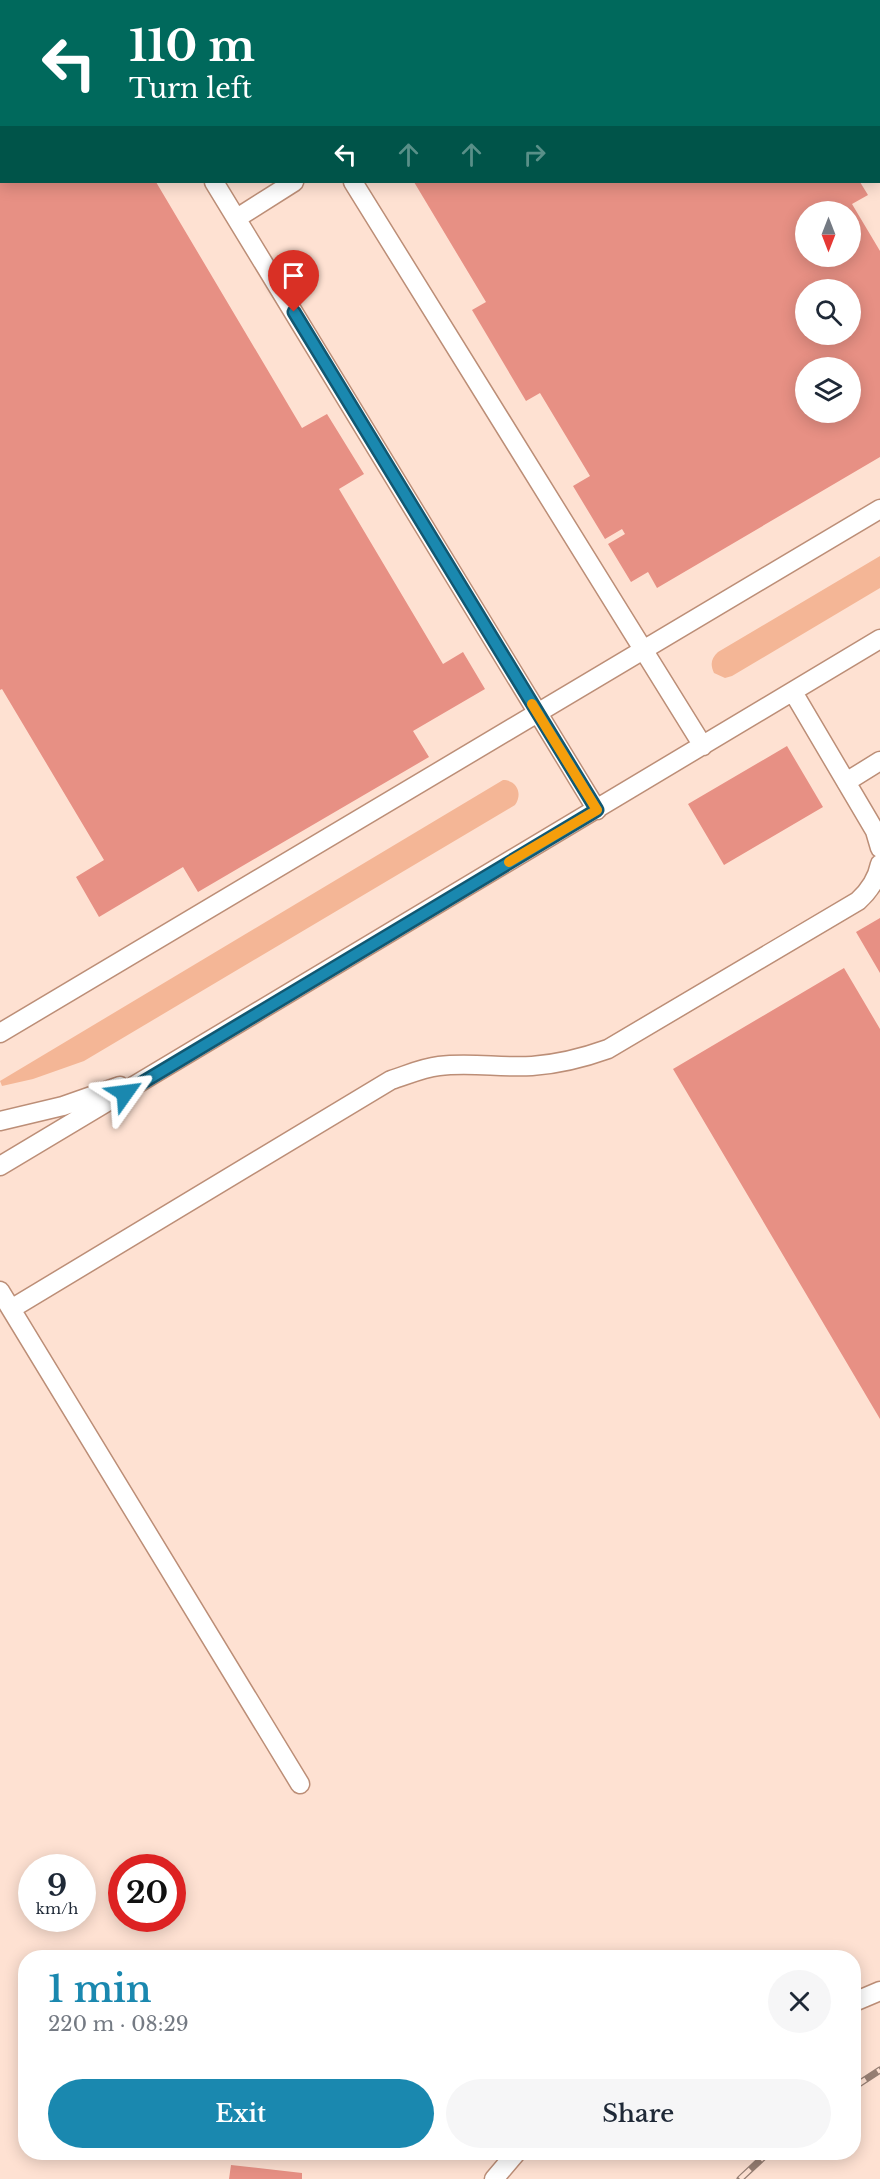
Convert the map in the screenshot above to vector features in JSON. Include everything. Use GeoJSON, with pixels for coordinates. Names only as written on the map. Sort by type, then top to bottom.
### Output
{"type":"FeatureCollection","features":[{"type":"Feature","properties":{"kind":"lane"},"geometry":{"type":"LineString","coordinates":[[215,183],[597,810]]}},
{"type":"Feature","properties":{"kind":"lane"},"geometry":{"type":"LineString","coordinates":[[237,218],[292,183]]}},
{"type":"Feature","properties":{"kind":"lane"},"geometry":{"type":"LineString","coordinates":[[354,183],[703,746]]}},
{"type":"Feature","properties":{"kind":"lane"},"geometry":{"type":"LineString","coordinates":[[0,1033],[880,509]]}},
{"type":"Feature","properties":{"kind":"lane"},"geometry":{"type":"LineString","coordinates":[[0,1167],[880,639]]}},
{"type":"Feature","properties":{"kind":"lane"},"geometry":{"type":"LineString","coordinates":[[793,692],[875,831],[880,848]]}},
{"type":"Feature","properties":{"kind":"lane"},"geometry":{"type":"LineString","coordinates":[[846,782],[880,761]]}},
{"type":"Feature","properties":{"kind":"lane"},"geometry":{"type":"LineString","coordinates":[[11,1309],[391,1080],[440,1066],[553,1064],[609,1049],[858,901],[875,881],[880,864]]}},
{"type":"Feature","properties":{"kind":"lane"},"geometry":{"type":"LineString","coordinates":[[0,1121],[63,1106],[100,1094],[172,1065]]}},
{"type":"Feature","properties":{"kind":"lane"},"geometry":{"type":"LineString","coordinates":[[0,1291],[300,1784]]}},
{"type":"Feature","properties":{"kind":"lane"},"geometry":{"type":"LineString","coordinates":[[861,1999],[880,1991]]}},
{"type":"Feature","properties":{"kind":"lane"},"geometry":{"type":"LineString","coordinates":[[494,2179],[510,2160]]}},
{"type":"Feature","properties":{"kind":"shaded area"},"geometry":{"type":"Polygon","coordinates":[[[880,556],[880,588],[732,676],[725,678],[714,673],[712,662],[718,652],[880,556]]]}},
{"type":"Feature","properties":{"kind":"shaded area"},"geometry":{"type":"Polygon","coordinates":[[[503,780],[512,782],[517,788],[518,796],[515,805],[84,1061],[33,1079],[2,1086],[0,1081],[503,780]]]}},
{"type":"Feature","properties":{"kind":"building"},"geometry":{"type":"Polygon","coordinates":[[[0,183],[157,183],[302,428],[327,414],[364,474],[339,489],[443,664],[463,652],[485,689],[413,731],[429,757],[198,892],[183,867],[99,917],[76,877],[104,860],[2,689],[0,690],[0,183]]]}},
{"type":"Feature","properties":{"kind":"building"},"geometry":{"type":"Polygon","coordinates":[[[415,183],[861,183],[868,195],[857,201],[795,201],[795,267],[861,267],[861,219],[880,251],[880,457],[657,588],[648,572],[631,582],[608,544],[625,534],[622,529],[605,539],[573,486],[590,476],[540,393],[526,401],[472,310],[486,302],[415,183]]]}},
{"type":"Feature","properties":{"kind":"building"},"geometry":{"type":"Polygon","coordinates":[[[787,746],[823,807],[724,865],[688,804],[787,746]]]}},
{"type":"Feature","properties":{"kind":"building"},"geometry":{"type":"Polygon","coordinates":[[[880,918],[880,973],[856,932],[880,918]]]}},
{"type":"Feature","properties":{"kind":"building"},"geometry":{"type":"Polygon","coordinates":[[[844,968],[880,1029],[880,1419],[673,1069],[844,968]]]}},
{"type":"Feature","properties":{"kind":"building"},"geometry":{"type":"Polygon","coordinates":[[[231,2165],[302,2173],[302,2179],[229,2179],[231,2165]]]}},
{"type":"Feature","properties":{"kind":"railway"},"geometry":{"type":"LineString","coordinates":[[861,2082],[880,2070]]}},
{"type":"Feature","properties":{"kind":"railway"},"geometry":{"type":"LineString","coordinates":[[740,2179],[760,2160]]}},
{"type":"Feature","properties":{"kind":"slow traffic"},"geometry":{"type":"LineString","coordinates":[[509,862],[597,810],[532,704]]}},
{"type":"Feature","properties":{"kind":"route"},"geometry":{"type":"LineString","coordinates":[[125,1093],[597,810],[294,312]]}}]}
